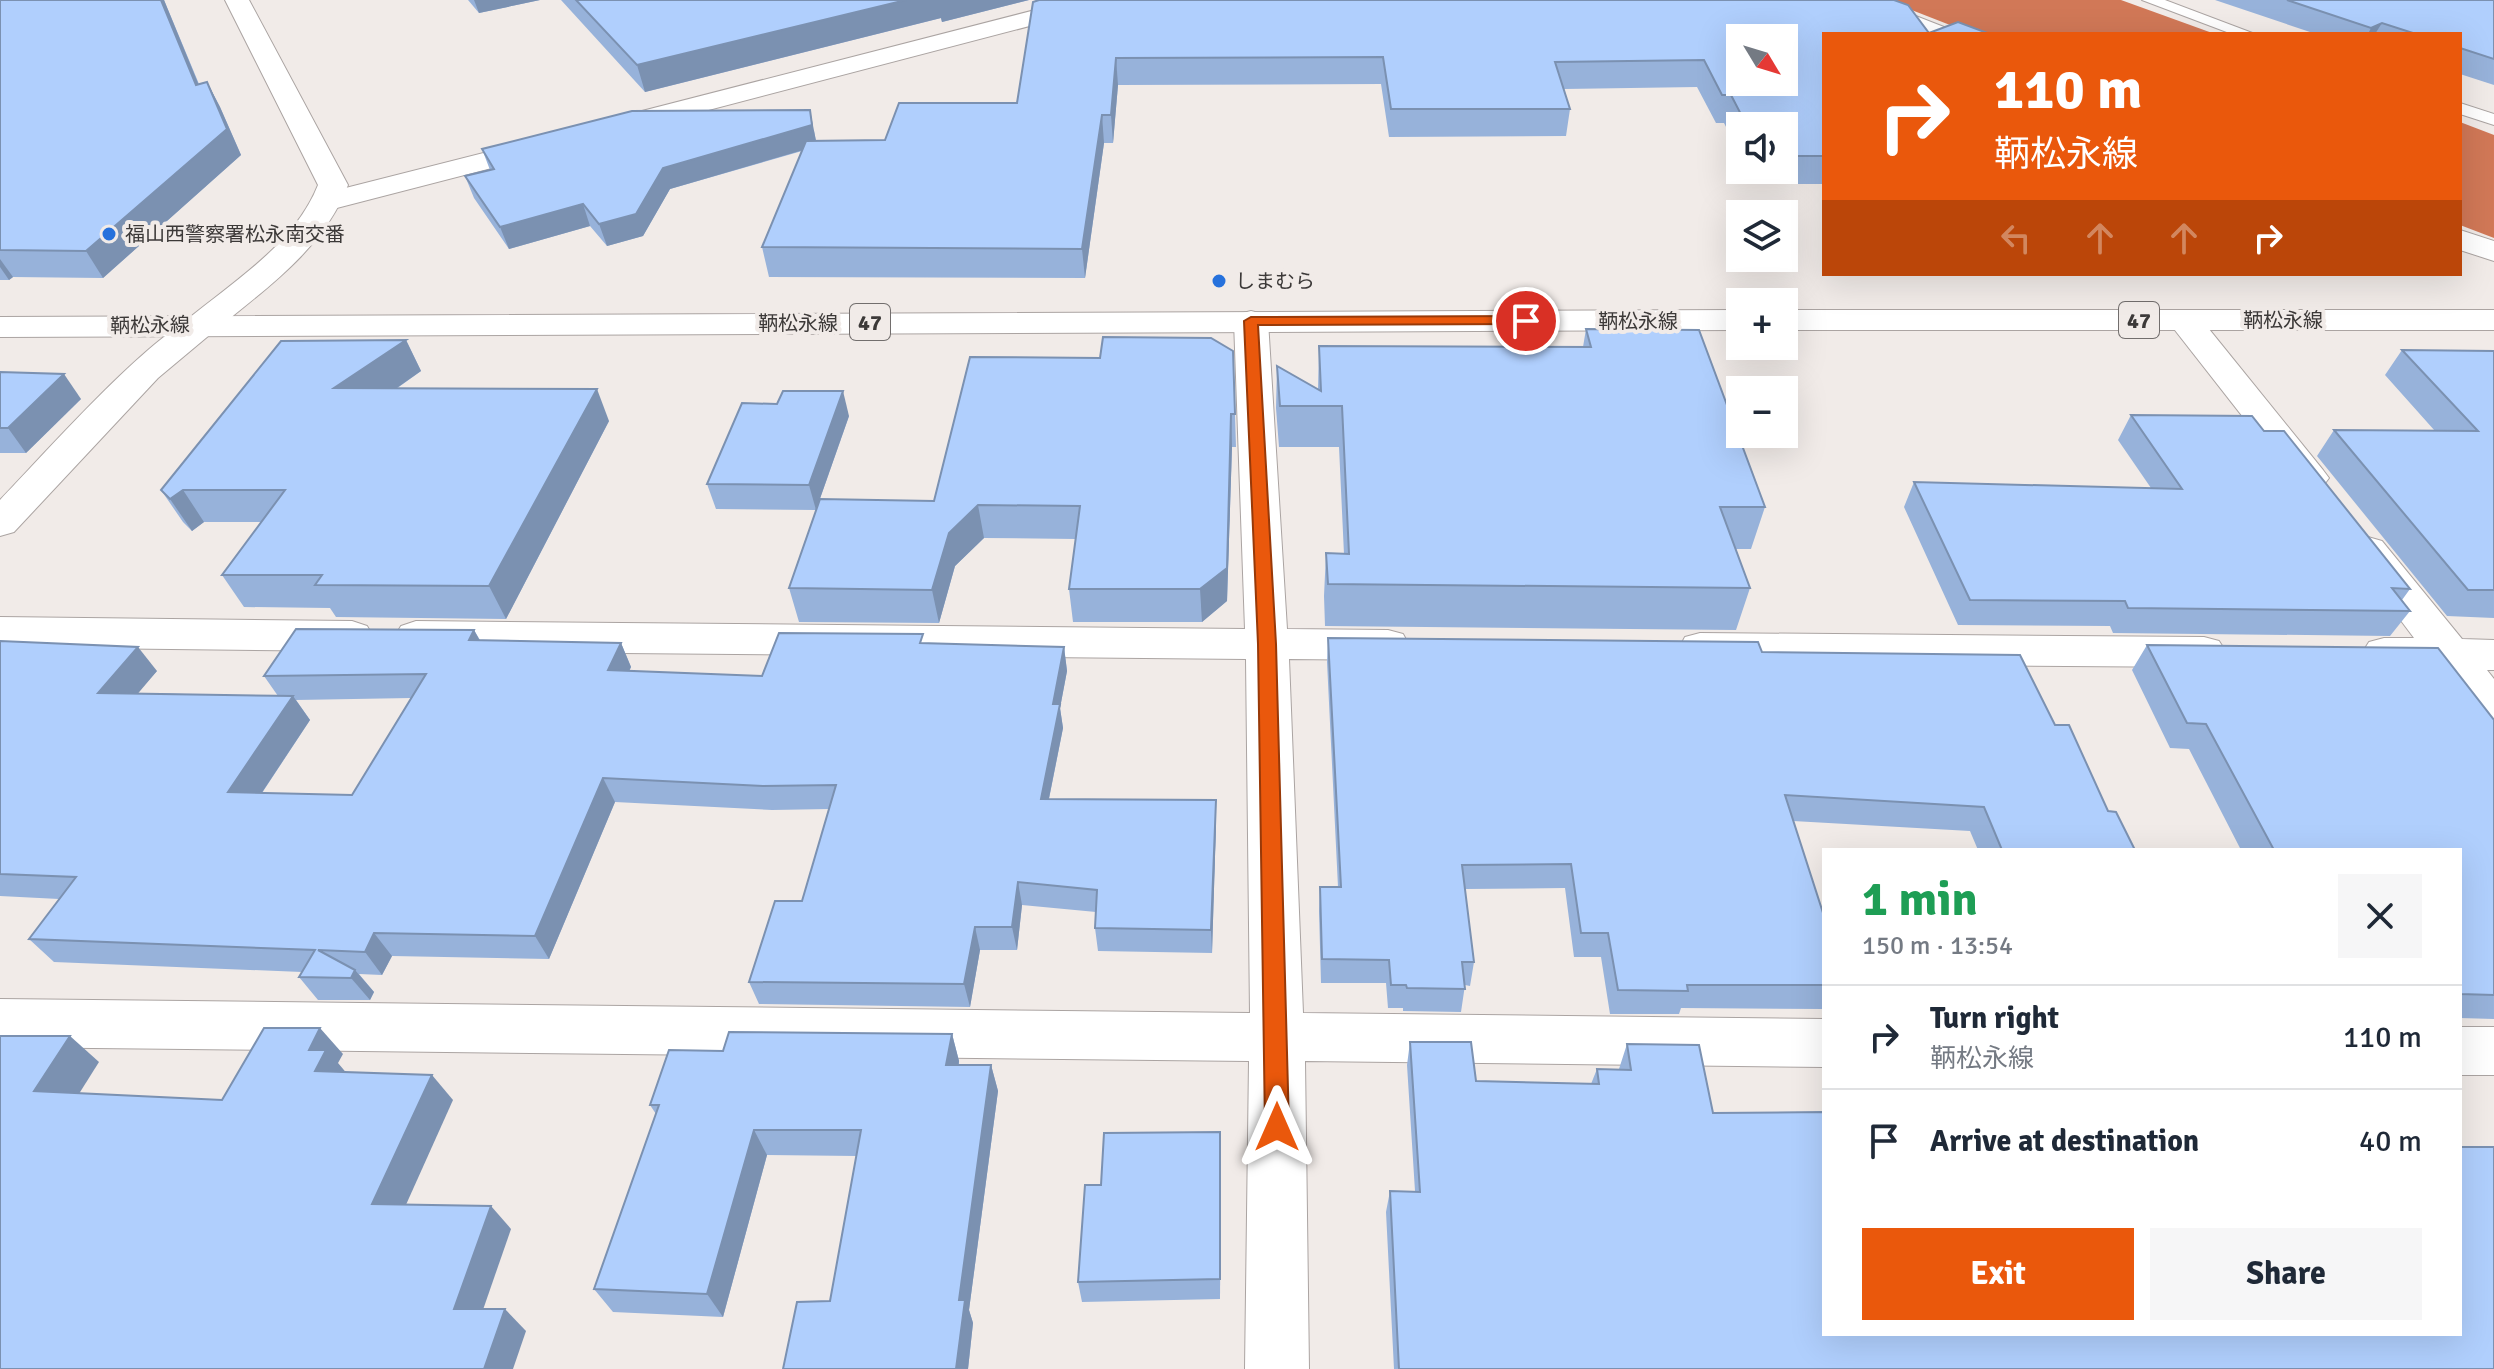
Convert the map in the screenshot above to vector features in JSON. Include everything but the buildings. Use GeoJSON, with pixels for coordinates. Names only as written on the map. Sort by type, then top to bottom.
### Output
{"type":"FeatureCollection","features":[{"type":"Feature","properties":{"kind":"street"},"geometry":{"type":"LineString","coordinates":[[0,523],[146,371],[291,249],[329,201],[333,185],[237,0]]}},
{"type":"Feature","properties":{"kind":"street"},"geometry":{"type":"LineString","coordinates":[[592,133],[1102,0]]}},
{"type":"Feature","properties":{"kind":"street"},"geometry":{"type":"LineString","coordinates":[[1854,0],[1935,32]]}},
{"type":"Feature","properties":{"kind":"street"},"geometry":{"type":"LineString","coordinates":[[329,201],[561,141]]}},
{"type":"Feature","properties":{"kind":"street"},"geometry":{"type":"LineString","coordinates":[[2462,240],[2494,252]]}},
{"type":"Feature","properties":{"kind":"street","name":"鞆松永線"},"geometry":{"type":"LineString","coordinates":[[0,327],[1726,320]]}},
{"type":"Feature","properties":{"kind":"street","name":"鞆松永線"},"geometry":{"type":"LineString","coordinates":[[1798,320],[2494,320]]}},
{"type":"Feature","properties":{"kind":"street"},"geometry":{"type":"LineString","coordinates":[[2184,320],[2494,710]]}},
{"type":"Feature","properties":{"kind":"street"},"geometry":{"type":"LineString","coordinates":[[1251,321],[1267,644],[1277,1037],[1277,1369]]}},
{"type":"Feature","properties":{"kind":"street"},"geometry":{"type":"LineString","coordinates":[[0,632],[1427,645]]}},
{"type":"Feature","properties":{"kind":"street"},"geometry":{"type":"LineString","coordinates":[[1667,647],[2242,652]]}},
{"type":"Feature","properties":{"kind":"street"},"geometry":{"type":"LineString","coordinates":[[2338,653],[2494,655]]}},
{"type":"Feature","properties":{"kind":"street"},"geometry":{"type":"LineString","coordinates":[[0,1023],[1822,1043]]}},
{"type":"Feature","properties":{"kind":"street"},"geometry":{"type":"LineString","coordinates":[[2462,1051],[2494,1051]]}},
{"type":"Feature","properties":{"kind":"lane"},"geometry":{"type":"LineString","coordinates":[[2150,0],[2241,32]]}},
{"type":"Feature","properties":{"kind":"lane"},"geometry":{"type":"LineString","coordinates":[[2462,109],[2494,120]]}},
{"type":"Feature","properties":{"kind":"shaded area"},"geometry":{"type":"Polygon","coordinates":[[[1886,0],[2121,0],[2209,32],[1968,32],[1886,0]]]}},
{"type":"Feature","properties":{"kind":"shaded area"},"geometry":{"type":"Polygon","coordinates":[[[2462,123],[2494,135],[2494,238],[2462,226],[2462,123]]]}},
{"type":"Feature","properties":{"kind":"place","name":"福山西警察署松永南交番"},"geometry":{"type":"Point","coordinates":[109,234]}},
{"type":"Feature","properties":{"kind":"place","name":"しまむら"},"geometry":{"type":"Point","coordinates":[1219,281]}},
{"type":"Feature","properties":{"kind":"route"},"geometry":{"type":"LineString","coordinates":[[1277,1127],[1267,644],[1251,321],[1526,321]]}}]}
